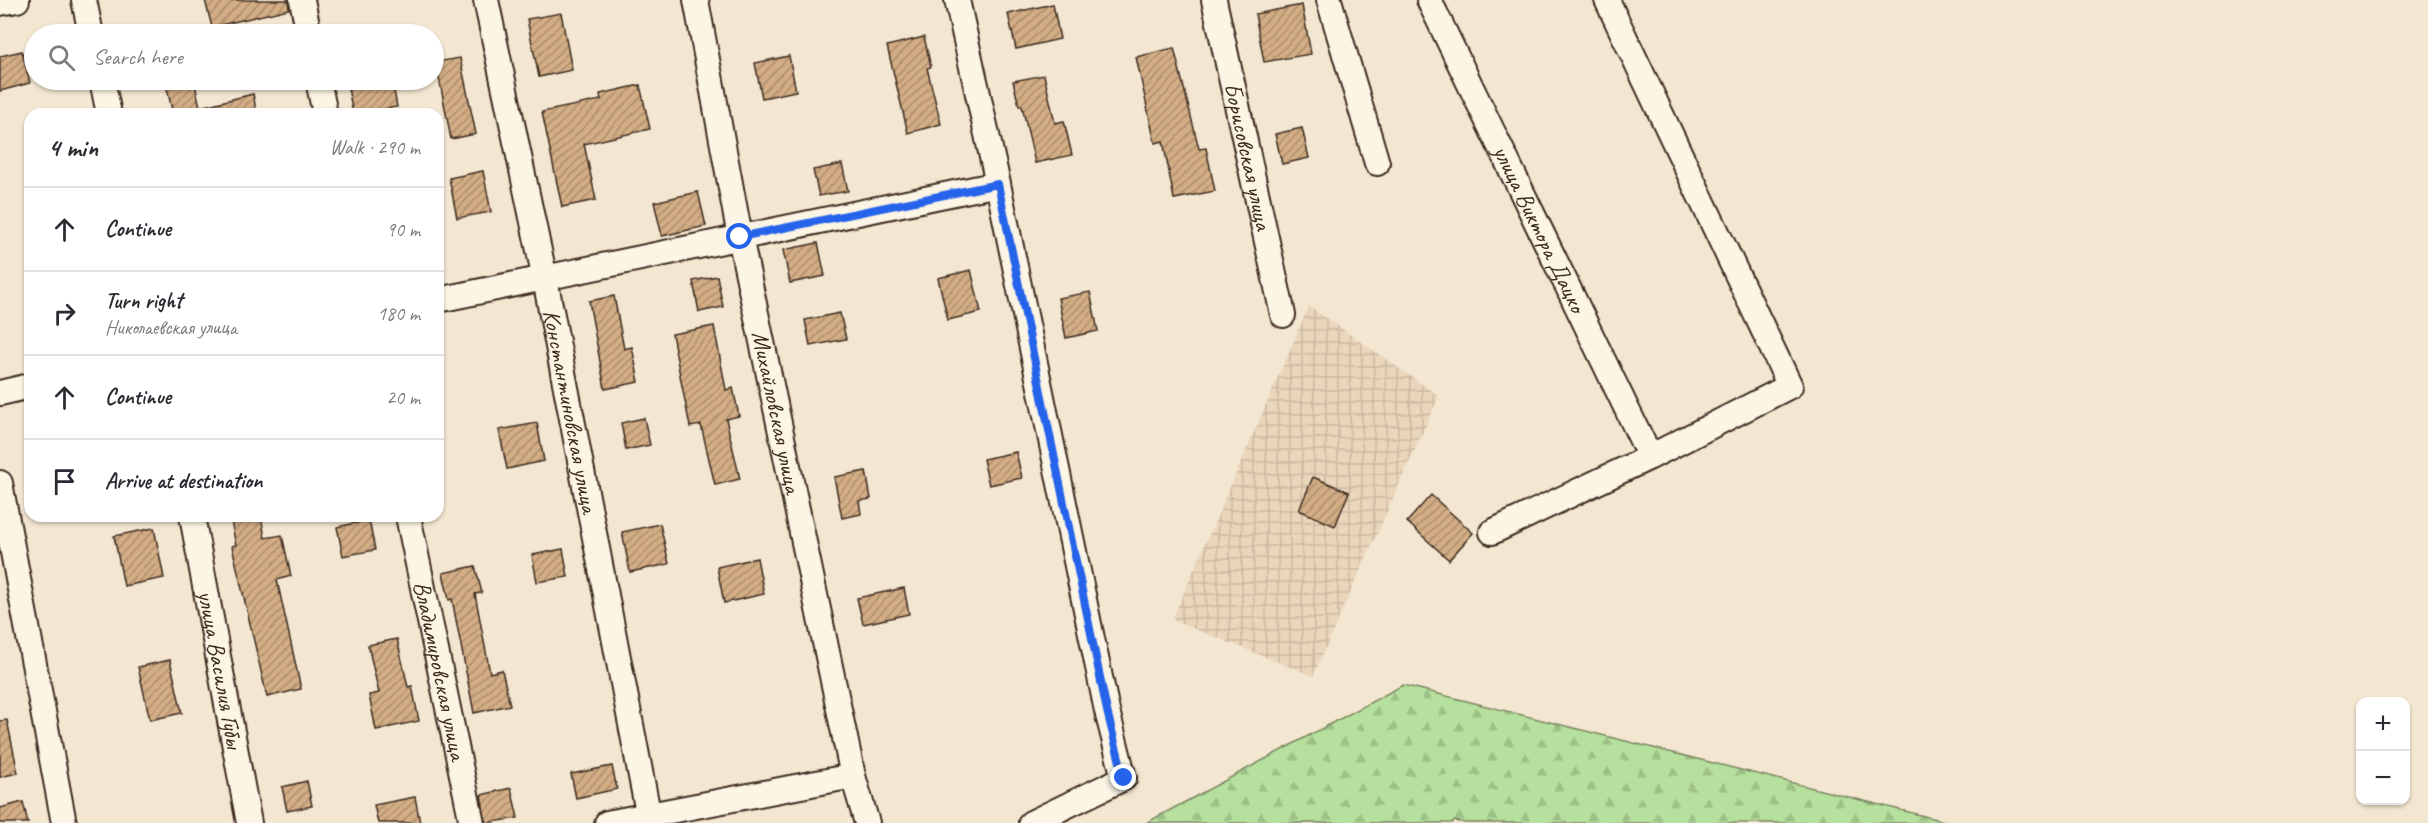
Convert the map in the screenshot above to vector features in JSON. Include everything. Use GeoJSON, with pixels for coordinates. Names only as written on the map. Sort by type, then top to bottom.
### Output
{"type":"FeatureCollection","features":[{"type":"Feature","properties":{"kind":"street"},"geometry":{"type":"LineString","coordinates":[[0,3],[17,0]]}},
{"type":"Feature","properties":{"kind":"street"},"geometry":{"type":"LineString","coordinates":[[84,0],[90,24]]}},
{"type":"Feature","properties":{"kind":"street"},"geometry":{"type":"LineString","coordinates":[[302,0],[307,24]]}},
{"type":"Feature","properties":{"kind":"street","name":"Константиновская улица"},"geometry":{"type":"LineString","coordinates":[[486,0],[545,279],[649,819]]}},
{"type":"Feature","properties":{"kind":"street","name":"Михайловская улица"},"geometry":{"type":"LineString","coordinates":[[696,0],[740,237],[853,776],[867,823]]}},
{"type":"Feature","properties":{"kind":"street"},"geometry":{"type":"LineString","coordinates":[[957,0],[998,184],[1107,711],[1124,778],[1031,823]]}},
{"type":"Feature","properties":{"kind":"street","name":"Борисовская улица"},"geometry":{"type":"LineString","coordinates":[[1214,0],[1283,315]]}},
{"type":"Feature","properties":{"kind":"street"},"geometry":{"type":"LineString","coordinates":[[1329,0],[1377,163]]}},
{"type":"Feature","properties":{"kind":"street","name":"улица Виктора Дацко"},"geometry":{"type":"LineString","coordinates":[[1429,0],[1650,457]]}},
{"type":"Feature","properties":{"kind":"street"},"geometry":{"type":"LineString","coordinates":[[1492,532],[1650,457],[1790,386],[1607,0]]}},
{"type":"Feature","properties":{"kind":"street"},"geometry":{"type":"LineString","coordinates":[[104,90],[108,108]]}},
{"type":"Feature","properties":{"kind":"street"},"geometry":{"type":"LineString","coordinates":[[320,90],[325,108]]}},
{"type":"Feature","properties":{"kind":"street"},"geometry":{"type":"LineString","coordinates":[[444,299],[998,184]]}},
{"type":"Feature","properties":{"kind":"street"},"geometry":{"type":"LineString","coordinates":[[0,393],[24,387]]}},
{"type":"Feature","properties":{"kind":"street"},"geometry":{"type":"LineString","coordinates":[[0,483],[64,823]]}},
{"type":"Feature","properties":{"kind":"street","name":"улица Василия Губы"},"geometry":{"type":"LineString","coordinates":[[193,522],[249,823]]}},
{"type":"Feature","properties":{"kind":"street","name":"Владимировская улица"},"geometry":{"type":"LineString","coordinates":[[409,522],[472,823]]}},
{"type":"Feature","properties":{"kind":"street"},"geometry":{"type":"LineString","coordinates":[[607,823],[649,819],[853,776]]}},
{"type":"Feature","properties":{"kind":"shaded area"},"geometry":{"type":"Polygon","coordinates":[[[1309,306],[1439,396],[1313,676],[1172,620],[1309,306]]]}},
{"type":"Feature","properties":{"kind":"green space"},"geometry":{"type":"Polygon","coordinates":[[[1403,685],[1952,823],[1465,823],[1455,821],[1452,823],[1146,823],[1403,685]]]}},
{"type":"Feature","properties":{"kind":"building"},"geometry":{"type":"Polygon","coordinates":[[[205,0],[288,0],[289,9],[225,24],[211,24],[205,0]]]}},
{"type":"Feature","properties":{"kind":"building"},"geometry":{"type":"Polygon","coordinates":[[[1053,4],[1060,39],[1016,49],[1008,14],[1053,4]]]}},
{"type":"Feature","properties":{"kind":"building"},"geometry":{"type":"Polygon","coordinates":[[[1302,5],[1311,54],[1264,62],[1255,14],[1302,5]]]}},
{"type":"Feature","properties":{"kind":"building"},"geometry":{"type":"Polygon","coordinates":[[[561,13],[572,70],[539,77],[527,19],[561,13]]]}},
{"type":"Feature","properties":{"kind":"building"},"geometry":{"type":"Polygon","coordinates":[[[924,37],[931,67],[927,68],[941,124],[908,133],[887,46],[924,37]]]}},
{"type":"Feature","properties":{"kind":"building"},"geometry":{"type":"Polygon","coordinates":[[[1174,48],[1199,149],[1206,148],[1215,191],[1174,199],[1163,141],[1155,143],[1136,57],[1174,48]]]}},
{"type":"Feature","properties":{"kind":"building"},"geometry":{"type":"Polygon","coordinates":[[[22,51],[24,85],[0,91],[0,56],[22,51]]]}},
{"type":"Feature","properties":{"kind":"building"},"geometry":{"type":"Polygon","coordinates":[[[789,56],[796,91],[762,98],[755,63],[789,56]]]}},
{"type":"Feature","properties":{"kind":"building"},"geometry":{"type":"Polygon","coordinates":[[[460,58],[476,134],[451,139],[441,90],[444,90],[444,61],[460,58]]]}},
{"type":"Feature","properties":{"kind":"building"},"geometry":{"type":"Polygon","coordinates":[[[1044,75],[1055,123],[1064,121],[1072,155],[1035,163],[1022,106],[1019,106],[1013,81],[1044,75]]]}},
{"type":"Feature","properties":{"kind":"building"},"geometry":{"type":"Polygon","coordinates":[[[640,85],[650,129],[584,144],[596,200],[562,207],[542,112],[601,100],[600,94],[640,85]]]}},
{"type":"Feature","properties":{"kind":"building"},"geometry":{"type":"Polygon","coordinates":[[[167,90],[196,90],[200,107],[253,94],[256,108],[172,108],[167,90]]]}},
{"type":"Feature","properties":{"kind":"building"},"geometry":{"type":"Polygon","coordinates":[[[348,90],[394,90],[397,107],[352,108],[348,90]]]}},
{"type":"Feature","properties":{"kind":"building"},"geometry":{"type":"Polygon","coordinates":[[[1302,128],[1309,158],[1282,164],[1275,134],[1302,128]]]}},
{"type":"Feature","properties":{"kind":"building"},"geometry":{"type":"Polygon","coordinates":[[[842,164],[848,191],[819,196],[813,170],[842,164]]]}},
{"type":"Feature","properties":{"kind":"building"},"geometry":{"type":"Polygon","coordinates":[[[483,171],[491,212],[457,218],[449,178],[483,171]]]}},
{"type":"Feature","properties":{"kind":"building"},"geometry":{"type":"Polygon","coordinates":[[[698,192],[706,226],[662,236],[654,202],[698,192]]]}},
{"type":"Feature","properties":{"kind":"building"},"geometry":{"type":"Polygon","coordinates":[[[818,243],[825,276],[790,283],[783,250],[818,243]]]}},
{"type":"Feature","properties":{"kind":"building"},"geometry":{"type":"Polygon","coordinates":[[[971,270],[981,312],[948,320],[938,278],[971,270]]]}},
{"type":"Feature","properties":{"kind":"building"},"geometry":{"type":"Polygon","coordinates":[[[717,276],[723,307],[699,312],[693,281],[717,276]]]}},
{"type":"Feature","properties":{"kind":"building"},"geometry":{"type":"Polygon","coordinates":[[[1090,292],[1098,331],[1066,338],[1058,298],[1090,292]]]}},
{"type":"Feature","properties":{"kind":"building"},"geometry":{"type":"Polygon","coordinates":[[[614,296],[624,349],[632,347],[639,382],[605,389],[589,301],[614,296]]]}},
{"type":"Feature","properties":{"kind":"building"},"geometry":{"type":"Polygon","coordinates":[[[840,313],[846,339],[810,346],[805,320],[840,313]]]}},
{"type":"Feature","properties":{"kind":"building"},"geometry":{"type":"Polygon","coordinates":[[[714,326],[726,390],[733,388],[739,416],[726,419],[740,479],[715,485],[701,425],[690,427],[672,334],[714,326]]]}},
{"type":"Feature","properties":{"kind":"building"},"geometry":{"type":"Polygon","coordinates":[[[644,418],[650,445],[626,450],[621,423],[644,418]]]}},
{"type":"Feature","properties":{"kind":"building"},"geometry":{"type":"Polygon","coordinates":[[[537,423],[544,461],[507,469],[499,430],[537,423]]]}},
{"type":"Feature","properties":{"kind":"building"},"geometry":{"type":"Polygon","coordinates":[[[1016,452],[1022,478],[989,485],[983,459],[1016,452]]]}},
{"type":"Feature","properties":{"kind":"building"},"geometry":{"type":"Polygon","coordinates":[[[866,471],[871,499],[859,501],[861,514],[842,518],[834,477],[866,471]]]}},
{"type":"Feature","properties":{"kind":"building"},"geometry":{"type":"Polygon","coordinates":[[[1313,477],[1349,492],[1335,526],[1299,510],[1313,477]]]}},
{"type":"Feature","properties":{"kind":"building"},"geometry":{"type":"Polygon","coordinates":[[[1431,495],[1473,533],[1449,560],[1407,522],[1431,495]]]}},
{"type":"Feature","properties":{"kind":"building"},"geometry":{"type":"Polygon","coordinates":[[[231,522],[262,522],[265,538],[282,535],[291,576],[277,580],[301,689],[267,697],[232,546],[236,545],[231,522]]]}},
{"type":"Feature","properties":{"kind":"building"},"geometry":{"type":"Polygon","coordinates":[[[369,522],[375,550],[343,556],[337,527],[369,522]]]}},
{"type":"Feature","properties":{"kind":"building"},"geometry":{"type":"Polygon","coordinates":[[[660,524],[669,564],[630,572],[622,532],[660,524]]]}},
{"type":"Feature","properties":{"kind":"building"},"geometry":{"type":"Polygon","coordinates":[[[154,528],[164,578],[124,586],[114,536],[154,528]]]}},
{"type":"Feature","properties":{"kind":"building"},"geometry":{"type":"Polygon","coordinates":[[[563,549],[568,577],[537,582],[532,555],[563,549]]]}},
{"type":"Feature","properties":{"kind":"building"},"geometry":{"type":"Polygon","coordinates":[[[757,558],[764,594],[724,603],[717,567],[757,558]]]}},
{"type":"Feature","properties":{"kind":"building"},"geometry":{"type":"Polygon","coordinates":[[[475,566],[482,593],[475,594],[490,673],[502,670],[510,705],[474,713],[452,599],[449,600],[443,573],[475,566]]]}},
{"type":"Feature","properties":{"kind":"building"},"geometry":{"type":"Polygon","coordinates":[[[904,588],[909,614],[863,624],[857,598],[904,588]]]}},
{"type":"Feature","properties":{"kind":"building"},"geometry":{"type":"Polygon","coordinates":[[[397,639],[408,687],[412,686],[419,721],[376,730],[369,695],[379,693],[368,645],[397,639]]]}},
{"type":"Feature","properties":{"kind":"building"},"geometry":{"type":"Polygon","coordinates":[[[170,660],[182,713],[150,720],[138,667],[170,660]]]}},
{"type":"Feature","properties":{"kind":"building"},"geometry":{"type":"Polygon","coordinates":[[[7,720],[18,773],[0,777],[0,721],[7,720]]]}},
{"type":"Feature","properties":{"kind":"building"},"geometry":{"type":"Polygon","coordinates":[[[612,766],[617,789],[576,798],[571,774],[612,766]]]}},
{"type":"Feature","properties":{"kind":"building"},"geometry":{"type":"Polygon","coordinates":[[[307,781],[312,806],[287,811],[282,787],[307,781]]]}},
{"type":"Feature","properties":{"kind":"building"},"geometry":{"type":"Polygon","coordinates":[[[511,788],[518,818],[486,823],[481,795],[511,788]]]}},
{"type":"Feature","properties":{"kind":"building"},"geometry":{"type":"Polygon","coordinates":[[[415,797],[420,823],[378,823],[374,805],[415,797]]]}},
{"type":"Feature","properties":{"kind":"building"},"geometry":{"type":"Polygon","coordinates":[[[23,802],[28,823],[0,823],[0,808],[23,802]]]}},
{"type":"Feature","properties":{"kind":"route"},"geometry":{"type":"LineString","coordinates":[[740,237],[998,184],[1107,711],[1124,778]]}}]}
